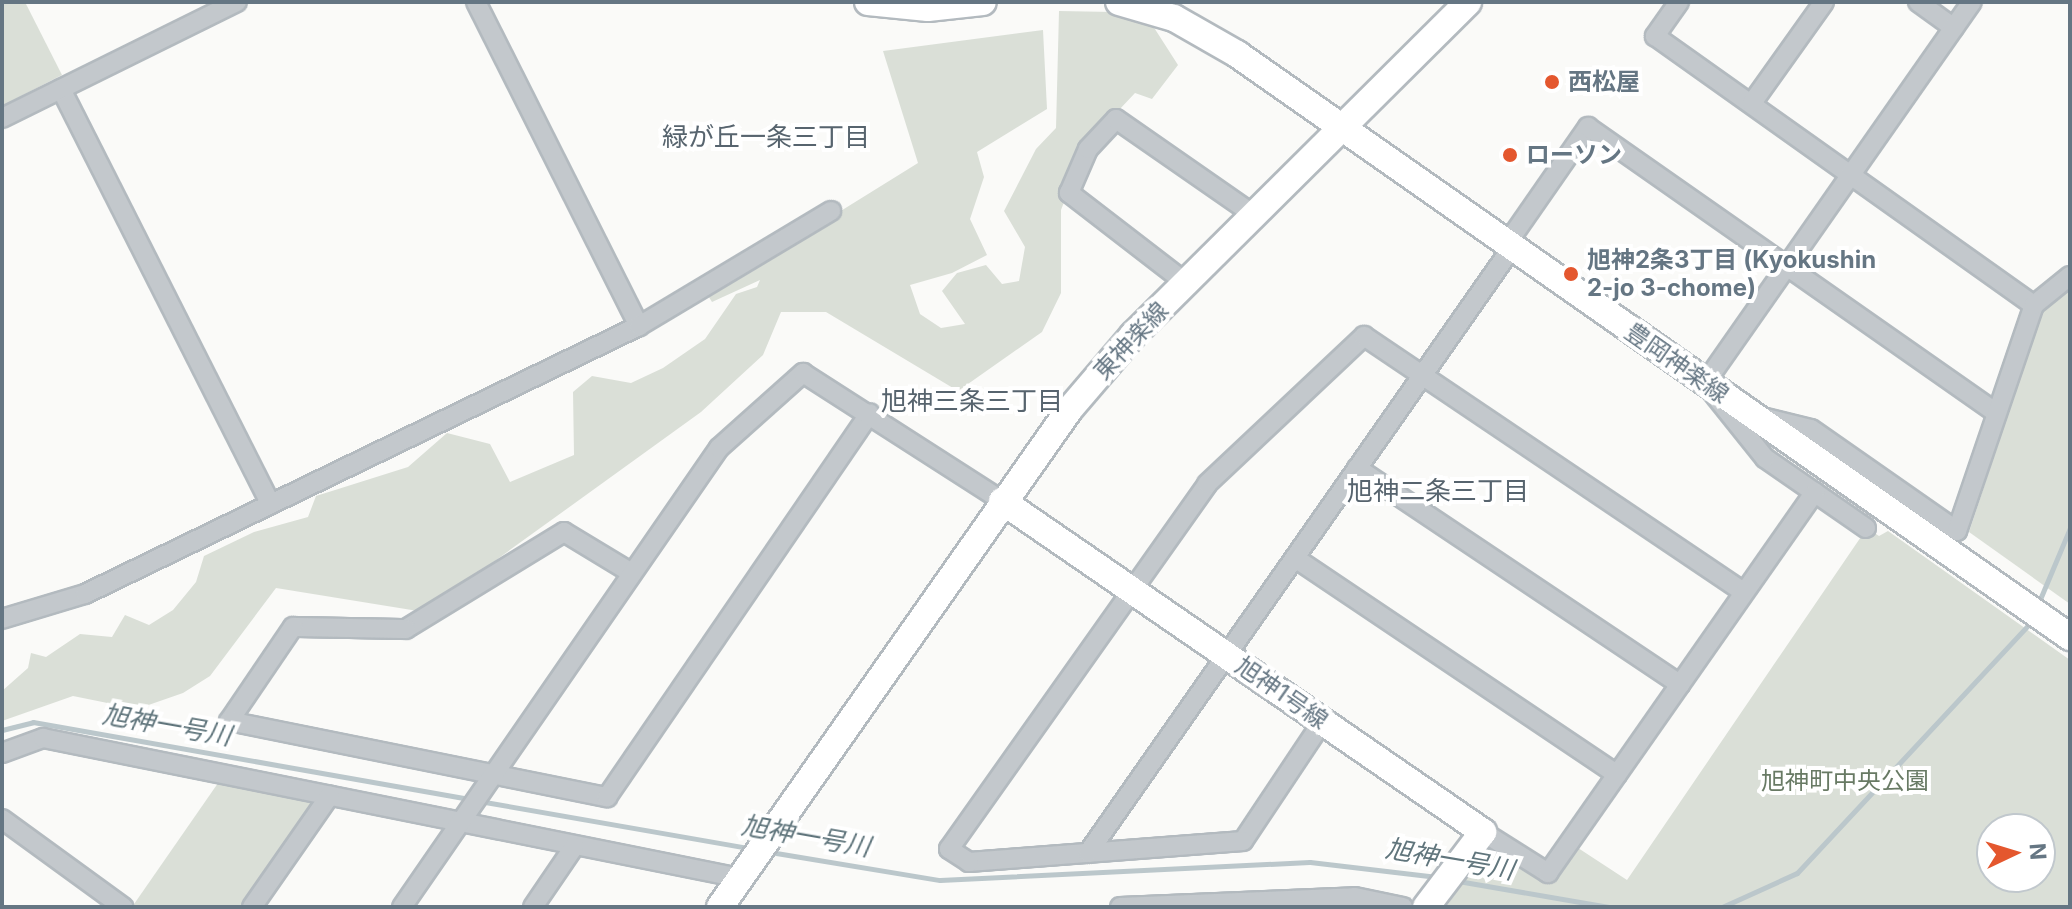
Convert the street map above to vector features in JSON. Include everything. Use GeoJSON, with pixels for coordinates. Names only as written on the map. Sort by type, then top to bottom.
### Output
{"type":"FeatureCollection","features":[{"type":"Feature","properties":{"kind":"main road"},"geometry":{"type":"LineString","coordinates":[[868,2],[928,8],[983,2]]}},
{"type":"Feature","properties":{"kind":"main road","name":"豊岡神楽線"},"geometry":{"type":"LineString","coordinates":[[1119,2],[1174,18],[1237,54],[1340,131],[2069,636]]}},
{"type":"Feature","properties":{"kind":"main road","name":"東神楽線"},"geometry":{"type":"LineString","coordinates":[[720,907],[1002,501],[1069,410],[1186,283],[1468,2]]}},
{"type":"Feature","properties":{"kind":"main road","name":"旭神1号線"},"geometry":{"type":"LineString","coordinates":[[1002,501],[1483,832]]}},
{"type":"Feature","properties":{"kind":"main road"},"geometry":{"type":"LineString","coordinates":[[1431,901],[1483,832]]}},
{"type":"Feature","properties":{"kind":"street"},"geometry":{"type":"LineString","coordinates":[[2,118],[237,2]]}},
{"type":"Feature","properties":{"kind":"street"},"geometry":{"type":"LineString","coordinates":[[476,2],[639,326]]}},
{"type":"Feature","properties":{"kind":"street"},"geometry":{"type":"LineString","coordinates":[[1679,2],[1655,36],[2034,305]]}},
{"type":"Feature","properties":{"kind":"street"},"geometry":{"type":"LineString","coordinates":[[1752,103],[1824,2]]}},
{"type":"Feature","properties":{"kind":"street"},"geometry":{"type":"LineString","coordinates":[[1918,2],[1954,28]]}},
{"type":"Feature","properties":{"kind":"street"},"geometry":{"type":"LineString","coordinates":[[1866,528],[1765,458],[1705,383],[1849,172],[1972,2]]}},
{"type":"Feature","properties":{"kind":"street"},"geometry":{"type":"LineString","coordinates":[[61,89],[271,504]]}},
{"type":"Feature","properties":{"kind":"street"},"geometry":{"type":"LineString","coordinates":[[1186,283],[1069,193],[1088,149],[1116,119],[1254,215]]}},
{"type":"Feature","properties":{"kind":"street"},"geometry":{"type":"LineString","coordinates":[[1088,853],[1422,375],[1588,127],[1996,413]]}},
{"type":"Feature","properties":{"kind":"street"},"geometry":{"type":"LineString","coordinates":[[2,619],[85,594],[639,326],[831,211]]}},
{"type":"Feature","properties":{"kind":"street"},"geometry":{"type":"LineString","coordinates":[[1751,415],[1811,429],[1957,531],[2034,305],[2070,276]]}},
{"type":"Feature","properties":{"kind":"street"},"geometry":{"type":"LineString","coordinates":[[1323,721],[1243,841],[969,862],[949,849],[1207,484],[1364,336],[1744,592]]}},
{"type":"Feature","properties":{"kind":"street"},"geometry":{"type":"LineString","coordinates":[[402,907],[487,779],[719,448],[803,373],[870,413],[1002,501]]}},
{"type":"Feature","properties":{"kind":"street"},"geometry":{"type":"LineString","coordinates":[[630,572],[564,532],[406,629],[293,627],[229,721],[487,779],[607,797],[870,413]]}},
{"type":"Feature","properties":{"kind":"street"},"geometry":{"type":"LineString","coordinates":[[1357,468],[1680,684]]}},
{"type":"Feature","properties":{"kind":"street"},"geometry":{"type":"LineString","coordinates":[[1483,832],[1548,873],[1815,492]]}},
{"type":"Feature","properties":{"kind":"street"},"geometry":{"type":"LineString","coordinates":[[1295,558],[1617,774]]}},
{"type":"Feature","properties":{"kind":"street"},"geometry":{"type":"LineString","coordinates":[[2,753],[43,738],[330,795],[464,816],[574,847],[752,862]]}},
{"type":"Feature","properties":{"kind":"street"},"geometry":{"type":"LineString","coordinates":[[252,907],[330,795]]}},
{"type":"Feature","properties":{"kind":"street"},"geometry":{"type":"LineString","coordinates":[[2,819],[123,907]]}},
{"type":"Feature","properties":{"kind":"street"},"geometry":{"type":"LineString","coordinates":[[533,907],[574,847]]}},
{"type":"Feature","properties":{"kind":"street"},"geometry":{"type":"LineString","coordinates":[[1120,907],[1355,897],[1403,907]]}},
{"type":"Feature","properties":{"kind":"green space"},"geometry":{"type":"Polygon","coordinates":[[[2,2],[25,2],[62,75],[2,106],[2,2]]]}},
{"type":"Feature","properties":{"kind":"green space"},"geometry":{"type":"Polygon","coordinates":[[[1059,11],[1113,12],[1153,26],[1178,65],[1152,99],[1135,93],[1085,146],[1061,210],[1061,293],[1042,332],[958,391],[826,312],[781,312],[763,355],[701,412],[424,612],[276,588],[210,676],[183,693],[137,709],[73,696],[2,721],[2,691],[28,668],[31,653],[46,657],[80,634],[112,637],[125,615],[149,625],[173,610],[196,582],[204,556],[254,532],[308,517],[316,496],[408,467],[447,433],[490,444],[510,482],[574,455],[573,392],[592,376],[631,383],[663,368],[705,339],[736,294],[757,287],[760,280],[712,302],[707,294],[918,163],[883,51],[1043,30],[1047,109],[977,152],[984,177],[970,219],[987,255],[952,273],[910,285],[920,314],[941,328],[965,324],[942,291],[957,273],[986,265],[1002,284],[1019,281],[1025,247],[1004,211],[1036,149],[1056,128],[1059,11]]]}},
{"type":"Feature","properties":{"kind":"green space"},"geometry":{"type":"Polygon","coordinates":[[[2070,287],[2070,604],[1969,532],[2043,308],[2070,287]]]}},
{"type":"Feature","properties":{"kind":"green space","name":"旭神町中央公園"},"geometry":{"type":"Polygon","coordinates":[[[1867,528],[1879,536],[1888,531],[2070,660],[2070,907],[1446,907],[1487,848],[1550,883],[1575,846],[1627,880],[1867,528]]]}},
{"type":"Feature","properties":{"kind":"green space"},"geometry":{"type":"Polygon","coordinates":[[[225,773],[330,795],[252,907],[132,907],[225,773]]]}},
{"type":"Feature","properties":{"kind":"waterway","name":"旭神一号川"},"geometry":{"type":"LineString","coordinates":[[2038,604],[2070,528]]}},
{"type":"Feature","properties":{"kind":"waterway","name":"旭神一号川"},"geometry":{"type":"LineString","coordinates":[[1722,907],[1797,873],[2032,621]]}},
{"type":"Feature","properties":{"kind":"waterway","name":"旭神一号川"},"geometry":{"type":"LineString","coordinates":[[2,730],[33,722],[469,799]]}},
{"type":"Feature","properties":{"kind":"waterway","name":"旭神一号川"},"geometry":{"type":"LineString","coordinates":[[479,801],[749,848]]}},
{"type":"Feature","properties":{"kind":"waterway","name":"旭神一号川"},"geometry":{"type":"LineString","coordinates":[[770,852],[940,880],[1310,862],[1437,877]]}},
{"type":"Feature","properties":{"kind":"waterway","name":"旭神一号川"},"geometry":{"type":"LineString","coordinates":[[1458,881],[1609,907]]}},
{"type":"Feature","properties":{"kind":"place","name":"西松屋"},"geometry":{"type":"Point","coordinates":[1552,82]}},
{"type":"Feature","properties":{"kind":"place","name":"ローソン"},"geometry":{"type":"Point","coordinates":[1510,155]}},
{"type":"Feature","properties":{"kind":"place","name":"旭神2条3丁目 (Kyokushin 2-jo 3-chome)"},"geometry":{"type":"Point","coordinates":[1571,274]}},
{"type":"Feature","properties":{"kind":"district","name":"緑が丘一条三丁目"},"geometry":{"type":"Point","coordinates":[766,137]}},
{"type":"Feature","properties":{"kind":"district","name":"旭神三条三丁目"},"geometry":{"type":"Point","coordinates":[972,401]}},
{"type":"Feature","properties":{"kind":"district","name":"旭神二条三丁目"},"geometry":{"type":"Point","coordinates":[1438,491]}}]}
